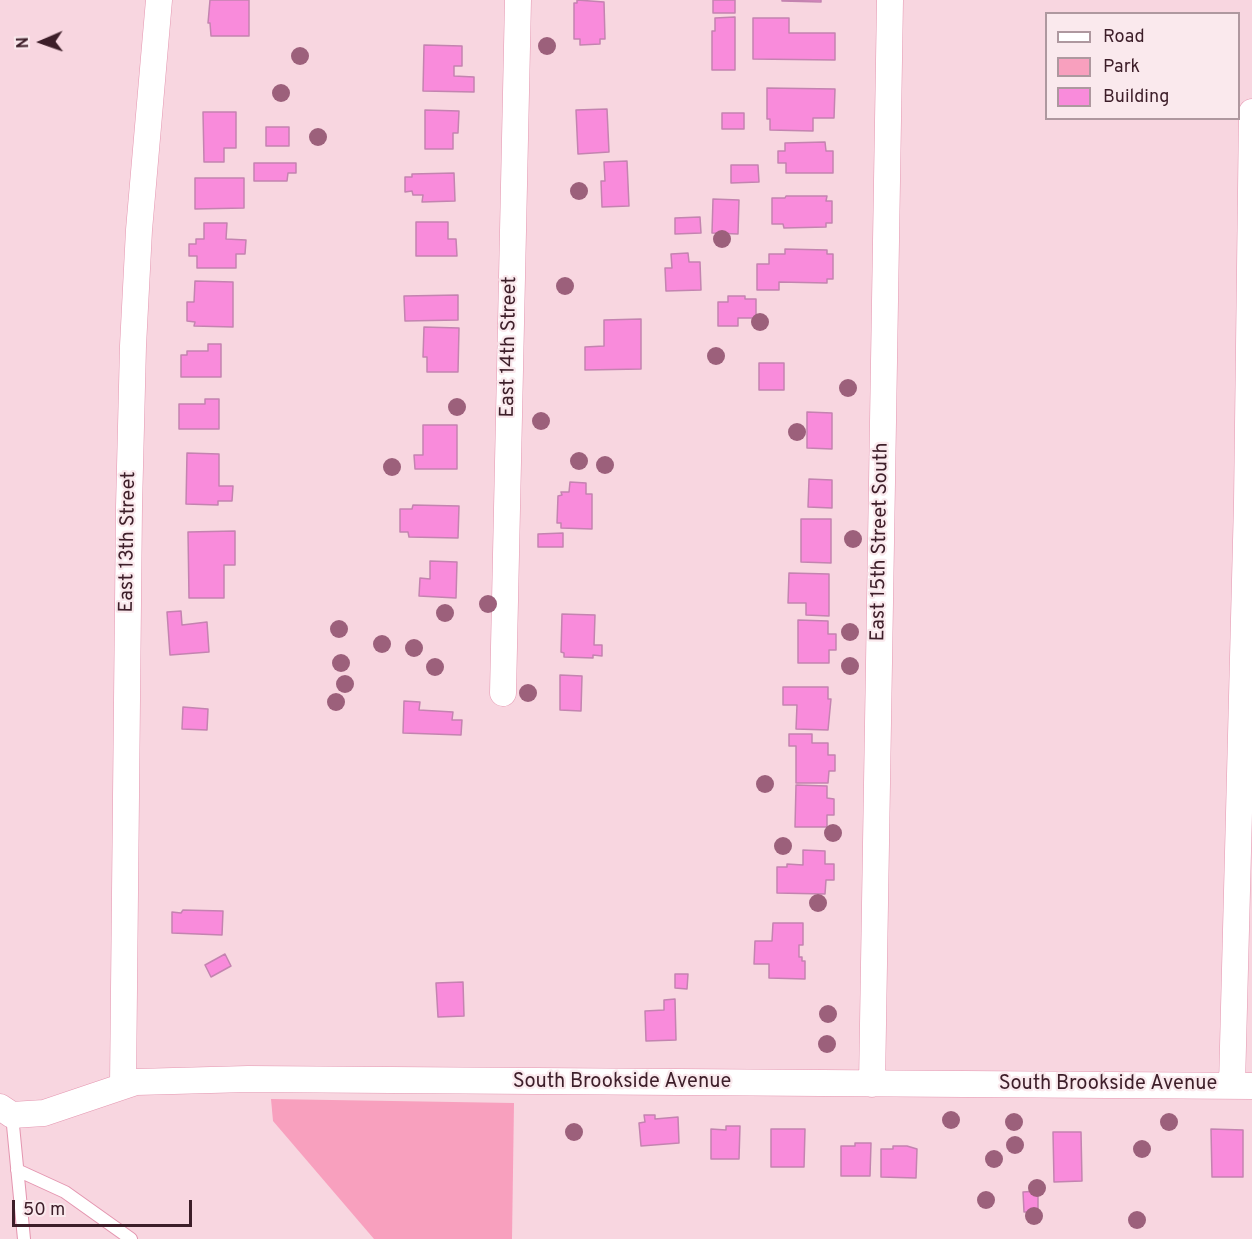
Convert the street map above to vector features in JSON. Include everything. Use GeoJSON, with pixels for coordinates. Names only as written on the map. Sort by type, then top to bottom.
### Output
{"type":"FeatureCollection","features":[{"type":"Feature","properties":{"kind":"street","name":"East 13th Street"},"geometry":{"type":"LineString","coordinates":[[123,1085],[129,507],[133,345],[139,230],[159,0]]}},
{"type":"Feature","properties":{"kind":"street","name":"East 14th Street"},"geometry":{"type":"LineString","coordinates":[[503,693],[518,0]]}},
{"type":"Feature","properties":{"kind":"street","name":"East 15th Street South"},"geometry":{"type":"LineString","coordinates":[[872,1084],[890,0]]}},
{"type":"Feature","properties":{"kind":"street"},"geometry":{"type":"LineString","coordinates":[[1242,1085],[1252,112]]}},
{"type":"Feature","properties":{"kind":"street","name":"South Brookside Avenue"},"geometry":{"type":"LineString","coordinates":[[6,1111],[44,1113],[136,1082],[248,1079],[1242,1085]]}},
{"type":"Feature","properties":{"kind":"lane"},"geometry":{"type":"LineString","coordinates":[[6,1111],[17,1170],[24,1239]]}},
{"type":"Feature","properties":{"kind":"lane"},"geometry":{"type":"LineString","coordinates":[[17,1170],[65,1192],[131,1239]]}},
{"type":"Feature","properties":{"kind":"green space"},"geometry":{"type":"Polygon","coordinates":[[[271,1099],[514,1103],[512,1239],[374,1239],[273,1121],[271,1099]]]}},
{"type":"Feature","properties":{"kind":"building"},"geometry":{"type":"Polygon","coordinates":[[[210,0],[249,0],[249,36],[211,36],[210,23],[208,23],[210,0]]]}},
{"type":"Feature","properties":{"kind":"building"},"geometry":{"type":"Polygon","coordinates":[[[577,0],[604,2],[605,39],[600,39],[600,44],[580,45],[580,39],[574,39],[574,3],[577,3],[577,0]]]}},
{"type":"Feature","properties":{"kind":"building"},"geometry":{"type":"Polygon","coordinates":[[[713,0],[735,0],[735,13],[713,13],[713,0]]]}},
{"type":"Feature","properties":{"kind":"building"},"geometry":{"type":"Polygon","coordinates":[[[821,0],[821,2],[782,1],[821,0]]]}},
{"type":"Feature","properties":{"kind":"building"},"geometry":{"type":"Polygon","coordinates":[[[735,17],[735,70],[712,70],[712,31],[715,31],[715,18],[735,17]]]}},
{"type":"Feature","properties":{"kind":"building"},"geometry":{"type":"Polygon","coordinates":[[[753,18],[789,18],[789,33],[835,33],[835,60],[753,59],[753,18]]]}},
{"type":"Feature","properties":{"kind":"building"},"geometry":{"type":"Polygon","coordinates":[[[424,45],[462,46],[462,66],[454,66],[454,76],[474,77],[474,92],[423,91],[424,45]]]}},
{"type":"Feature","properties":{"kind":"building"},"geometry":{"type":"Polygon","coordinates":[[[767,88],[835,89],[834,118],[813,118],[813,131],[770,130],[770,119],[767,119],[767,88]]]}},
{"type":"Feature","properties":{"kind":"building"},"geometry":{"type":"Polygon","coordinates":[[[607,109],[609,152],[578,154],[576,110],[607,109]]]}},
{"type":"Feature","properties":{"kind":"building"},"geometry":{"type":"Polygon","coordinates":[[[425,110],[459,111],[458,133],[453,133],[453,149],[425,149],[425,110]]]}},
{"type":"Feature","properties":{"kind":"building"},"geometry":{"type":"Polygon","coordinates":[[[203,112],[236,112],[236,148],[224,148],[224,162],[204,162],[203,112]]]}},
{"type":"Feature","properties":{"kind":"building"},"geometry":{"type":"Polygon","coordinates":[[[722,113],[744,113],[744,129],[722,129],[722,113]]]}},
{"type":"Feature","properties":{"kind":"building"},"geometry":{"type":"Polygon","coordinates":[[[266,127],[289,127],[289,146],[266,146],[266,127]]]}},
{"type":"Feature","properties":{"kind":"building"},"geometry":{"type":"Polygon","coordinates":[[[825,142],[826,151],[833,151],[833,173],[786,173],[786,163],[778,163],[778,151],[785,151],[785,143],[825,142]]]}},
{"type":"Feature","properties":{"kind":"building"},"geometry":{"type":"Polygon","coordinates":[[[627,161],[629,206],[602,207],[601,181],[605,181],[604,162],[627,161]]]}},
{"type":"Feature","properties":{"kind":"building"},"geometry":{"type":"Polygon","coordinates":[[[254,163],[296,163],[296,173],[288,173],[287,181],[254,181],[254,163]]]}},
{"type":"Feature","properties":{"kind":"building"},"geometry":{"type":"Polygon","coordinates":[[[731,165],[758,165],[759,182],[731,183],[731,165]]]}},
{"type":"Feature","properties":{"kind":"building"},"geometry":{"type":"Polygon","coordinates":[[[454,173],[455,201],[422,202],[423,195],[413,195],[412,191],[405,192],[405,177],[412,177],[412,174],[454,173]]]}},
{"type":"Feature","properties":{"kind":"building"},"geometry":{"type":"Polygon","coordinates":[[[195,178],[244,178],[244,208],[195,209],[195,178]]]}},
{"type":"Feature","properties":{"kind":"building"},"geometry":{"type":"Polygon","coordinates":[[[786,196],[827,196],[826,201],[832,201],[832,223],[826,223],[826,227],[784,228],[783,224],[772,224],[772,198],[785,198],[786,196]]]}},
{"type":"Feature","properties":{"kind":"building"},"geometry":{"type":"Polygon","coordinates":[[[713,199],[739,200],[738,234],[712,233],[713,199]]]}},
{"type":"Feature","properties":{"kind":"building"},"geometry":{"type":"Polygon","coordinates":[[[700,217],[701,233],[675,234],[675,218],[700,217]]]}},
{"type":"Feature","properties":{"kind":"building"},"geometry":{"type":"Polygon","coordinates":[[[416,222],[448,222],[448,239],[456,239],[457,256],[416,256],[416,222]]]}},
{"type":"Feature","properties":{"kind":"building"},"geometry":{"type":"Polygon","coordinates":[[[204,223],[227,223],[226,239],[246,240],[245,254],[236,254],[236,268],[197,268],[197,256],[189,256],[189,244],[196,244],[196,239],[204,239],[204,223]]]}},
{"type":"Feature","properties":{"kind":"building"},"geometry":{"type":"Polygon","coordinates":[[[785,249],[827,250],[827,254],[833,254],[833,279],[827,279],[827,283],[779,282],[779,290],[757,290],[757,264],[769,264],[769,254],[785,254],[785,249]]]}},
{"type":"Feature","properties":{"kind":"building"},"geometry":{"type":"Polygon","coordinates":[[[688,253],[689,262],[700,262],[701,290],[666,291],[665,268],[672,268],[671,254],[688,253]]]}},
{"type":"Feature","properties":{"kind":"building"},"geometry":{"type":"Polygon","coordinates":[[[195,281],[233,282],[233,327],[194,326],[195,322],[187,321],[187,302],[194,302],[195,281]]]}},
{"type":"Feature","properties":{"kind":"building"},"geometry":{"type":"Polygon","coordinates":[[[458,295],[458,320],[405,321],[404,296],[458,295]]]}},
{"type":"Feature","properties":{"kind":"building"},"geometry":{"type":"Polygon","coordinates":[[[728,296],[745,296],[745,299],[756,299],[756,318],[738,318],[738,326],[718,326],[718,302],[728,302],[728,296]]]}},
{"type":"Feature","properties":{"kind":"building"},"geometry":{"type":"Polygon","coordinates":[[[641,319],[641,369],[585,370],[585,347],[604,346],[604,320],[641,319]]]}},
{"type":"Feature","properties":{"kind":"building"},"geometry":{"type":"Polygon","coordinates":[[[424,327],[459,328],[458,372],[427,372],[427,357],[423,357],[424,327]]]}},
{"type":"Feature","properties":{"kind":"building"},"geometry":{"type":"Polygon","coordinates":[[[208,344],[221,344],[221,377],[181,377],[181,355],[187,355],[187,351],[208,351],[208,344]]]}},
{"type":"Feature","properties":{"kind":"building"},"geometry":{"type":"Polygon","coordinates":[[[759,363],[784,363],[784,390],[759,390],[759,363]]]}},
{"type":"Feature","properties":{"kind":"building"},"geometry":{"type":"Polygon","coordinates":[[[205,399],[219,399],[219,429],[179,429],[179,404],[205,404],[205,399]]]}},
{"type":"Feature","properties":{"kind":"building"},"geometry":{"type":"Polygon","coordinates":[[[807,412],[832,413],[832,449],[807,448],[807,412]]]}},
{"type":"Feature","properties":{"kind":"building"},"geometry":{"type":"Polygon","coordinates":[[[423,425],[457,425],[457,469],[415,469],[414,455],[423,455],[423,425]]]}},
{"type":"Feature","properties":{"kind":"building"},"geometry":{"type":"Polygon","coordinates":[[[187,453],[219,454],[219,486],[233,486],[232,501],[218,501],[218,505],[186,504],[187,453]]]}},
{"type":"Feature","properties":{"kind":"building"},"geometry":{"type":"Polygon","coordinates":[[[809,479],[832,480],[832,508],[808,507],[809,479]]]}},
{"type":"Feature","properties":{"kind":"building"},"geometry":{"type":"Polygon","coordinates":[[[570,482],[586,483],[586,494],[592,494],[592,529],[561,528],[561,523],[557,523],[558,496],[562,495],[561,492],[569,492],[570,482]]]}},
{"type":"Feature","properties":{"kind":"building"},"geometry":{"type":"Polygon","coordinates":[[[413,505],[459,506],[458,538],[409,537],[408,532],[400,532],[400,509],[412,509],[413,505]]]}},
{"type":"Feature","properties":{"kind":"building"},"geometry":{"type":"Polygon","coordinates":[[[801,519],[831,519],[831,563],[801,562],[801,519]]]}},
{"type":"Feature","properties":{"kind":"building"},"geometry":{"type":"Polygon","coordinates":[[[235,531],[235,565],[224,565],[224,598],[189,598],[188,532],[235,531]]]}},
{"type":"Feature","properties":{"kind":"building"},"geometry":{"type":"Polygon","coordinates":[[[563,533],[563,547],[538,547],[538,534],[563,533]]]}},
{"type":"Feature","properties":{"kind":"building"},"geometry":{"type":"Polygon","coordinates":[[[430,561],[457,562],[456,598],[419,596],[420,578],[430,579],[430,561]]]}},
{"type":"Feature","properties":{"kind":"building"},"geometry":{"type":"Polygon","coordinates":[[[789,573],[829,574],[829,616],[806,615],[806,603],[788,603],[789,573]]]}},
{"type":"Feature","properties":{"kind":"building"},"geometry":{"type":"Polygon","coordinates":[[[181,611],[182,625],[207,622],[209,652],[170,655],[167,612],[181,611]]]}},
{"type":"Feature","properties":{"kind":"building"},"geometry":{"type":"Polygon","coordinates":[[[562,614],[595,615],[594,645],[602,645],[602,656],[564,657],[564,653],[561,652],[562,614]]]}},
{"type":"Feature","properties":{"kind":"building"},"geometry":{"type":"Polygon","coordinates":[[[798,620],[828,621],[828,634],[836,634],[836,650],[829,650],[829,663],[798,663],[798,620]]]}},
{"type":"Feature","properties":{"kind":"building"},"geometry":{"type":"Polygon","coordinates":[[[560,675],[582,676],[581,711],[560,710],[560,675]]]}},
{"type":"Feature","properties":{"kind":"building"},"geometry":{"type":"Polygon","coordinates":[[[783,687],[828,687],[828,699],[831,699],[828,730],[796,729],[797,705],[783,705],[783,687]]]}},
{"type":"Feature","properties":{"kind":"building"},"geometry":{"type":"Polygon","coordinates":[[[404,701],[420,702],[419,710],[453,712],[452,720],[462,720],[461,735],[403,733],[404,701]]]}},
{"type":"Feature","properties":{"kind":"building"},"geometry":{"type":"Polygon","coordinates":[[[183,707],[208,709],[207,730],[182,729],[183,707]]]}},
{"type":"Feature","properties":{"kind":"building"},"geometry":{"type":"Polygon","coordinates":[[[789,734],[812,734],[812,743],[828,743],[828,755],[835,755],[835,771],[829,771],[828,783],[796,783],[796,746],[789,746],[789,734]]]}},
{"type":"Feature","properties":{"kind":"building"},"geometry":{"type":"Polygon","coordinates":[[[796,785],[827,786],[827,798],[834,799],[834,815],[827,815],[827,827],[795,827],[796,785]]]}},
{"type":"Feature","properties":{"kind":"building"},"geometry":{"type":"Polygon","coordinates":[[[803,850],[825,851],[825,864],[834,864],[834,880],[826,880],[825,894],[777,893],[777,867],[787,867],[787,864],[803,865],[803,850]]]}},
{"type":"Feature","properties":{"kind":"building"},"geometry":{"type":"Polygon","coordinates":[[[183,910],[223,911],[222,935],[172,933],[172,912],[181,913],[183,910]]]}},
{"type":"Feature","properties":{"kind":"building"},"geometry":{"type":"Polygon","coordinates":[[[773,923],[803,923],[803,945],[799,945],[799,957],[805,961],[805,979],[769,978],[769,964],[754,964],[755,941],[772,941],[773,923]]]}},
{"type":"Feature","properties":{"kind":"building"},"geometry":{"type":"Polygon","coordinates":[[[225,954],[231,966],[211,977],[205,965],[225,954]]]}},
{"type":"Feature","properties":{"kind":"building"},"geometry":{"type":"Polygon","coordinates":[[[675,974],[688,974],[687,989],[675,988],[675,974]]]}},
{"type":"Feature","properties":{"kind":"building"},"geometry":{"type":"Polygon","coordinates":[[[463,982],[464,1016],[438,1017],[436,983],[463,982]]]}},
{"type":"Feature","properties":{"kind":"building"},"geometry":{"type":"Polygon","coordinates":[[[675,999],[676,1040],[646,1041],[645,1011],[664,1010],[664,1000],[675,999]]]}},
{"type":"Feature","properties":{"kind":"building"},"geometry":{"type":"Polygon","coordinates":[[[644,1115],[655,1115],[655,1119],[678,1117],[679,1143],[641,1146],[639,1123],[645,1122],[644,1115]]]}},
{"type":"Feature","properties":{"kind":"building"},"geometry":{"type":"Polygon","coordinates":[[[726,1126],[740,1126],[739,1159],[711,1159],[711,1129],[726,1130],[726,1126]]]}},
{"type":"Feature","properties":{"kind":"building"},"geometry":{"type":"Polygon","coordinates":[[[771,1129],[805,1129],[804,1167],[771,1167],[771,1129]]]}},
{"type":"Feature","properties":{"kind":"building"},"geometry":{"type":"Polygon","coordinates":[[[1211,1129],[1243,1130],[1243,1177],[1212,1177],[1211,1129]]]}},
{"type":"Feature","properties":{"kind":"building"},"geometry":{"type":"Polygon","coordinates":[[[1053,1132],[1081,1132],[1082,1181],[1054,1182],[1053,1132]]]}},
{"type":"Feature","properties":{"kind":"building"},"geometry":{"type":"Polygon","coordinates":[[[855,1143],[871,1143],[870,1176],[841,1176],[841,1146],[855,1146],[855,1143]]]}},
{"type":"Feature","properties":{"kind":"building"},"geometry":{"type":"Polygon","coordinates":[[[893,1146],[917,1149],[916,1178],[881,1177],[881,1149],[893,1149],[893,1146]]]}},
{"type":"Feature","properties":{"kind":"building"},"geometry":{"type":"Polygon","coordinates":[[[1038,1191],[1038,1212],[1024,1212],[1023,1192],[1038,1191]]]}}]}
